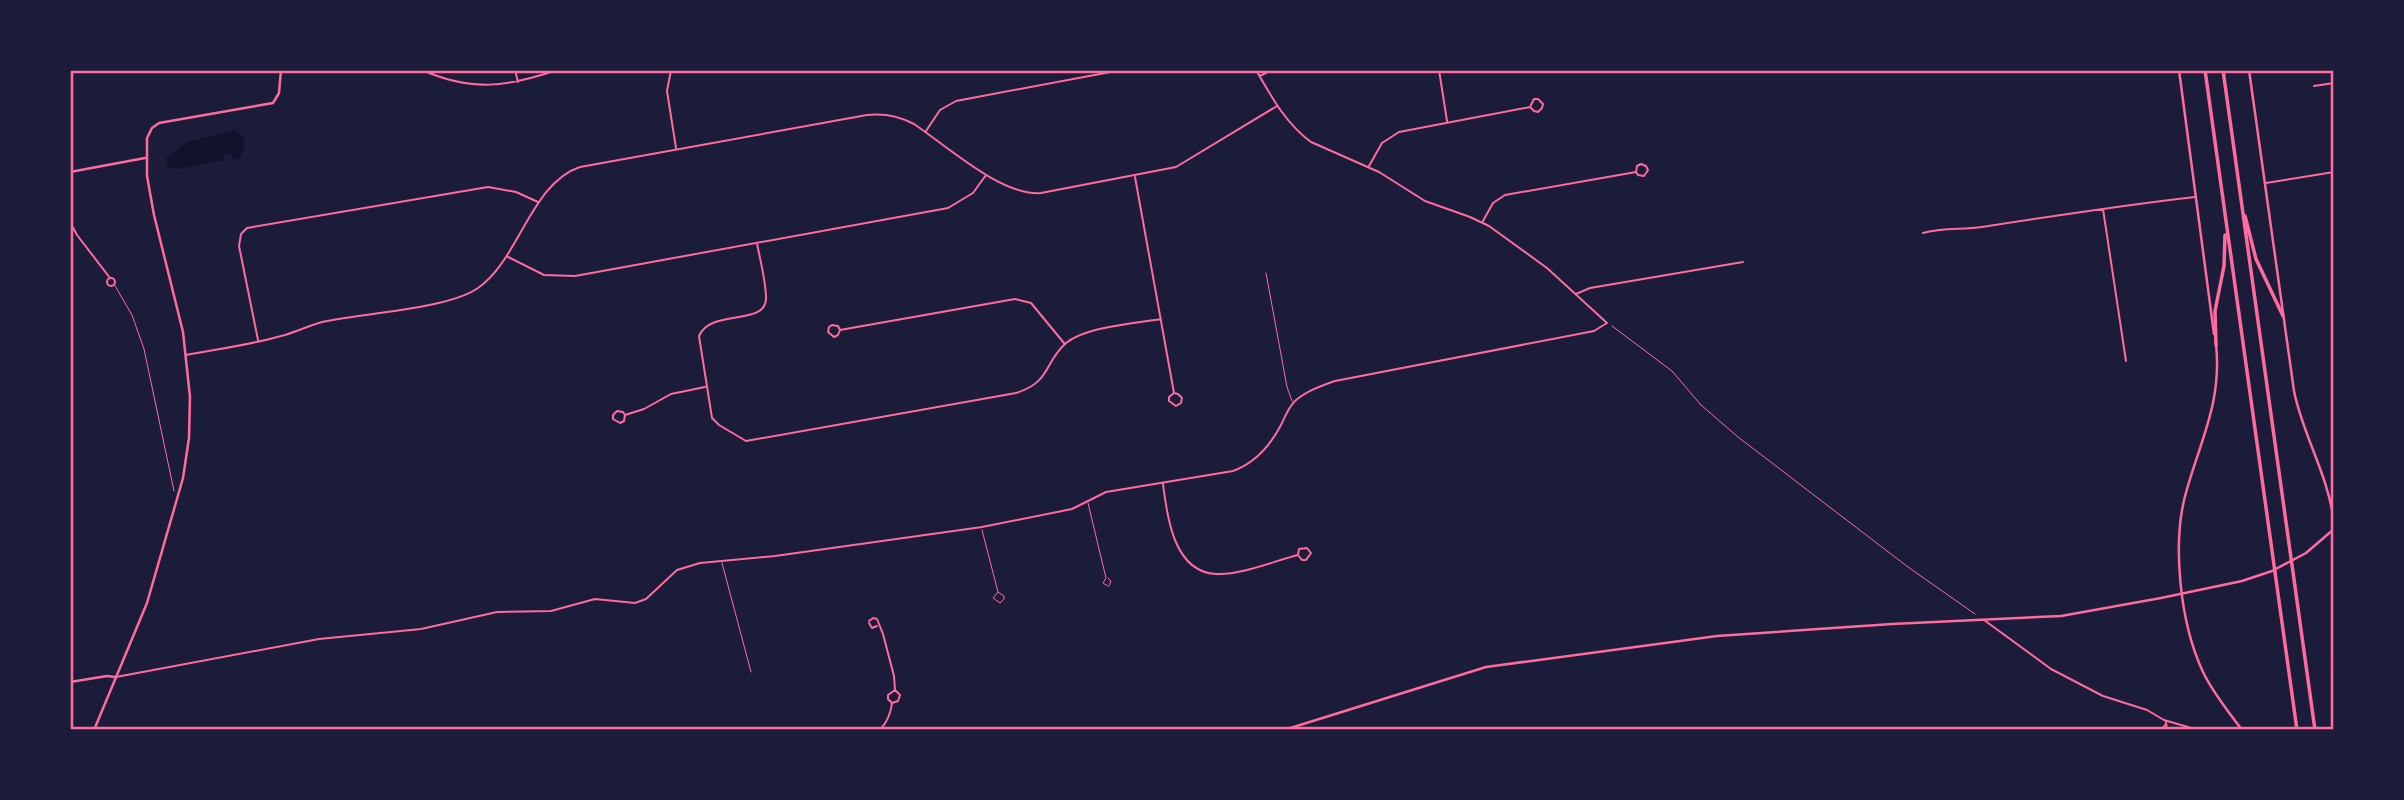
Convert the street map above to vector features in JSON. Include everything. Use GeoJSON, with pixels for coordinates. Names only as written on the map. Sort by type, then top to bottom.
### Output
{"type":"FeatureCollection","features":[{"type":"Feature","properties":{"kind":"highway"},"geometry":{"type":"LineString","coordinates":[[2205,70],[2297,730]]}},
{"type":"Feature","properties":{"kind":"highway"},"geometry":{"type":"LineString","coordinates":[[2223,70],[2315,730]]}},
{"type":"Feature","properties":{"kind":"highway"},"geometry":{"type":"LineString","coordinates":[[2240,194],[2256,259],[2283,316]]}},
{"type":"Feature","properties":{"kind":"highway"},"geometry":{"type":"LineString","coordinates":[[2216,345],[2215,316],[2225,261],[2224,216]]}},
{"type":"Feature","properties":{"kind":"street"},"geometry":{"type":"LineString","coordinates":[[94,730],[147,603],[185,469],[190,425],[181,321],[151,203],[145,158],[148,134],[159,124],[273,103],[279,93],[281,70]]}},
{"type":"Feature","properties":{"kind":"street"},"geometry":{"type":"LineString","coordinates":[[422,70],[448,80],[495,86],[557,70]]}},
{"type":"Feature","properties":{"kind":"street"},"geometry":{"type":"LineString","coordinates":[[514,70],[518,82]]}},
{"type":"Feature","properties":{"kind":"street"},"geometry":{"type":"LineString","coordinates":[[671,70],[667,91],[677,149]]}},
{"type":"Feature","properties":{"kind":"street"},"geometry":{"type":"LineString","coordinates":[[925,131],[936,114],[956,101],[1121,70]]}},
{"type":"Feature","properties":{"kind":"street"},"geometry":{"type":"LineString","coordinates":[[70,682],[107,676],[122,678],[318,639],[421,629],[496,612],[551,611],[595,600],[635,603],[646,599],[677,570],[700,563],[783,555],[982,527],[1072,509],[1106,492],[1225,473],[1246,465],[1267,448],[1293,403],[1311,390],[1335,382],[1594,331],[1607,323],[1547,268],[1482,222],[1425,201],[1368,167],[1311,142],[1294,129],[1256,70]]}},
{"type":"Feature","properties":{"kind":"street"},"geometry":{"type":"LineString","coordinates":[[1259,77],[1272,70]]}},
{"type":"Feature","properties":{"kind":"street"},"geometry":{"type":"LineString","coordinates":[[1438,70],[1447,122]]}},
{"type":"Feature","properties":{"kind":"street"},"geometry":{"type":"LineString","coordinates":[[2179,70],[2218,374],[2213,409],[2186,491],[2179,527],[2179,561],[2191,639],[2202,670],[2218,699],[2242,730]]}},
{"type":"Feature","properties":{"kind":"street"},"geometry":{"type":"LineString","coordinates":[[2249,70],[2297,404],[2322,470],[2334,522]]}},
{"type":"Feature","properties":{"kind":"street"},"geometry":{"type":"LineString","coordinates":[[2314,86],[2334,83]]}},
{"type":"Feature","properties":{"kind":"street"},"geometry":{"type":"LineString","coordinates":[[186,355],[284,336],[327,321],[463,296],[488,281],[552,186],[574,169],[874,114],[898,117],[925,131],[1014,191],[1034,194],[1176,167],[1278,105]]}},
{"type":"Feature","properties":{"kind":"street"},"geometry":{"type":"LineString","coordinates":[[1368,167],[1377,151],[1392,135],[1530,107]]}},
{"type":"Feature","properties":{"kind":"street"},"geometry":{"type":"LineString","coordinates":[[2333,108],[2334,115]]}},
{"type":"Feature","properties":{"kind":"street"},"geometry":{"type":"LineString","coordinates":[[70,172],[145,158]]}},
{"type":"Feature","properties":{"kind":"street"},"geometry":{"type":"LineString","coordinates":[[1482,222],[1493,203],[1505,195],[1636,172]]}},
{"type":"Feature","properties":{"kind":"street"},"geometry":{"type":"LineString","coordinates":[[2265,183],[2334,172]]}},
{"type":"Feature","properties":{"kind":"street"},"geometry":{"type":"LineString","coordinates":[[507,256],[536,272],[566,278],[948,208],[972,193],[987,174]]}},
{"type":"Feature","properties":{"kind":"street"},"geometry":{"type":"LineString","coordinates":[[1135,176],[1174,393]]}},
{"type":"Feature","properties":{"kind":"street"},"geometry":{"type":"LineString","coordinates":[[258,341],[239,246],[241,234],[247,228],[488,187],[516,192],[540,203]]}},
{"type":"Feature","properties":{"kind":"street"},"geometry":{"type":"LineString","coordinates":[[1923,233],[1933,230],[1966,230],[2102,208],[2196,197]]}},
{"type":"Feature","properties":{"kind":"street"},"geometry":{"type":"LineString","coordinates":[[2102,208],[2126,361]]}},
{"type":"Feature","properties":{"kind":"street"},"geometry":{"type":"LineString","coordinates":[[70,222],[110,278],[114,279],[114,284],[107,283],[110,278]]}},
{"type":"Feature","properties":{"kind":"street"},"geometry":{"type":"LineString","coordinates":[[757,243],[766,297],[763,308],[754,314],[710,323],[703,328],[699,341],[711,414],[715,422],[742,440],[751,441],[1023,390],[1035,385],[1045,375],[1065,344],[1072,339],[1093,332],[1161,319]]}},
{"type":"Feature","properties":{"kind":"street"},"geometry":{"type":"LineString","coordinates":[[1575,294],[1602,286],[1743,262]]}},
{"type":"Feature","properties":{"kind":"street"},"geometry":{"type":"LineString","coordinates":[[840,330],[1015,299],[1031,303],[1065,344]]}},
{"type":"Feature","properties":{"kind":"street"},"geometry":{"type":"LineString","coordinates":[[625,415],[644,409],[671,394],[706,387]]}},
{"type":"Feature","properties":{"kind":"street"},"geometry":{"type":"LineString","coordinates":[[1162,483],[1179,550],[1198,568],[1210,573],[1224,574],[1298,555]]}},
{"type":"Feature","properties":{"kind":"street"},"geometry":{"type":"LineString","coordinates":[[1284,730],[1486,667],[1728,635],[2061,616],[2183,593],[2257,577],[2283,566],[2306,552],[2334,529]]}},
{"type":"Feature","properties":{"kind":"street"},"geometry":{"type":"LineString","coordinates":[[1983,620],[2051,669],[2103,695],[2147,710],[2166,723],[2198,730]]}},
{"type":"Feature","properties":{"kind":"street"},"geometry":{"type":"LineString","coordinates":[[878,625],[894,676],[895,690]]}},
{"type":"Feature","properties":{"kind":"street"},"geometry":{"type":"LineString","coordinates":[[2334,637],[2334,685]]}},
{"type":"Feature","properties":{"kind":"street"},"geometry":{"type":"LineString","coordinates":[[892,703],[888,695],[895,690]]}},
{"type":"Feature","properties":{"kind":"street"},"geometry":{"type":"LineString","coordinates":[[892,703],[897,702],[900,697],[900,693],[895,690]]}},
{"type":"Feature","properties":{"kind":"street"},"geometry":{"type":"LineString","coordinates":[[880,730],[886,723],[892,703]]}},
{"type":"Feature","properties":{"kind":"street"},"geometry":{"type":"LineString","coordinates":[[2161,730],[2166,723]]}},
{"type":"Feature","properties":{"kind":"street"},"geometry":{"type":"LineString","coordinates":[[2166,723],[2167,730]]}},
{"type":"Feature","properties":{"kind":"lane"},"geometry":{"type":"LineString","coordinates":[[1266,273],[1287,387],[1293,403]]}},
{"type":"Feature","properties":{"kind":"lane"},"geometry":{"type":"LineString","coordinates":[[1087,501],[1106,578]]}},
{"type":"Feature","properties":{"kind":"lane"},"geometry":{"type":"LineString","coordinates":[[982,527],[998,592]]}},
{"type":"Feature","properties":{"kind":"lane"},"geometry":{"type":"LineString","coordinates":[[721,561],[751,672]]}},
{"type":"Feature","properties":{"kind":"path"},"geometry":{"type":"LineString","coordinates":[[114,284],[132,315],[144,349],[177,499]]}},
{"type":"Feature","properties":{"kind":"path"},"geometry":{"type":"LineString","coordinates":[[1607,323],[1672,371],[1701,405],[1738,437],[1908,567],[1983,620]]}},
{"type":"Feature","properties":{"kind":"shaded area"},"geometry":{"type":"Polygon","coordinates":[[[234,130],[244,139],[239,159],[234,160],[230,153],[224,154],[223,160],[219,161],[178,169],[168,167],[166,158],[187,142],[234,130]]]}}]}
